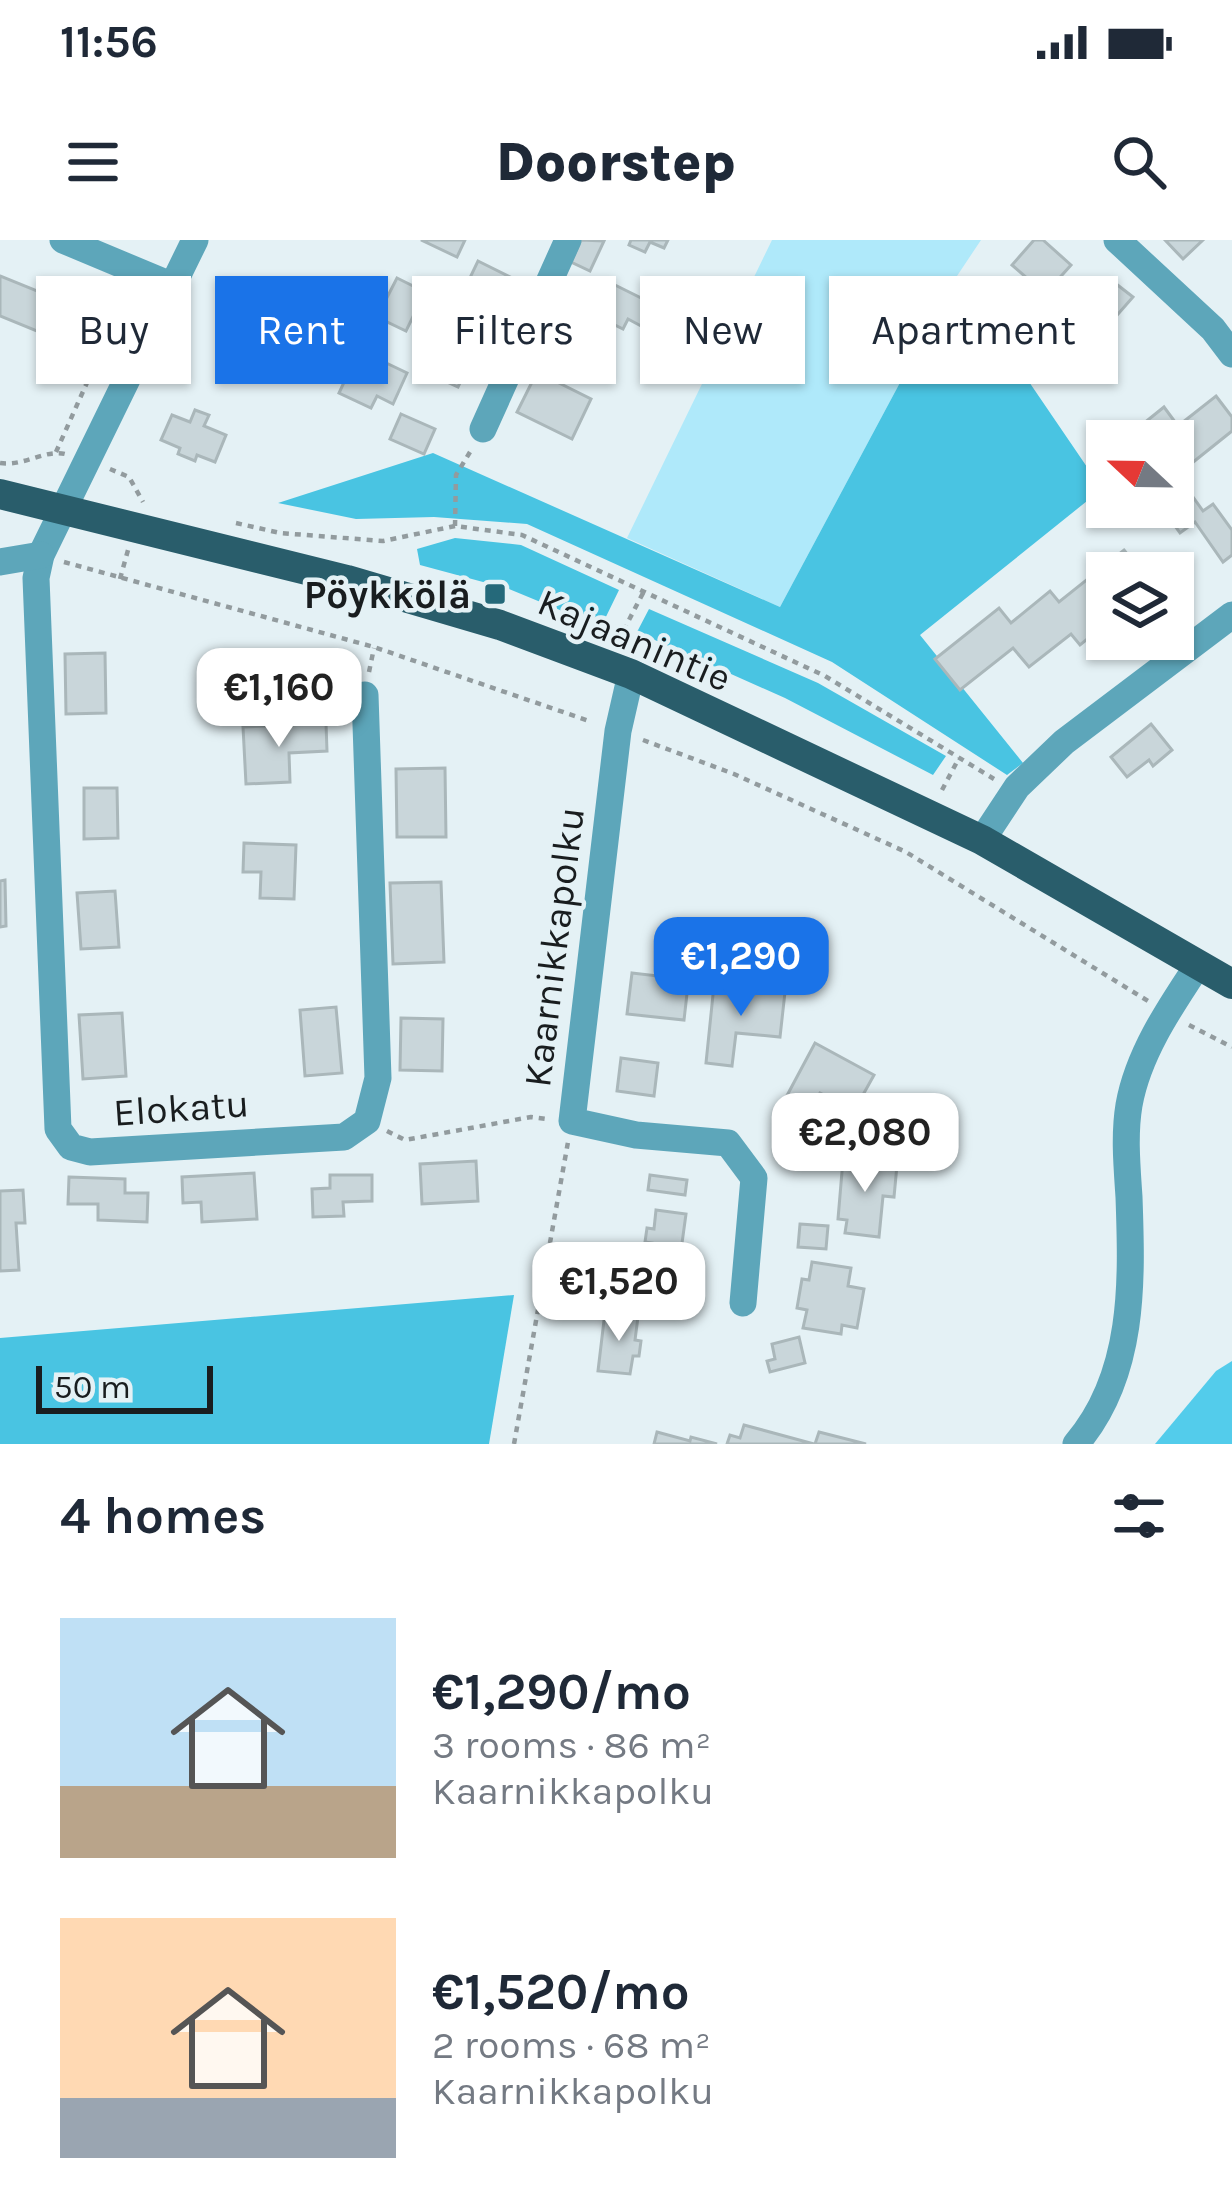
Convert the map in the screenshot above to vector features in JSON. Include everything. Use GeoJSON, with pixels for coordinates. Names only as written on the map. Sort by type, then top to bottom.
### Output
{"type":"FeatureCollection","features":[{"type":"Feature","properties":{"kind":"main road","name":"Kajaanintie"},"geometry":{"type":"LineString","coordinates":[[0,494],[347,580],[500,625],[618,669],[982,840],[1232,984]]}},
{"type":"Feature","properties":{"kind":"street"},"geometry":{"type":"LineString","coordinates":[[62,240],[149,276]]}},
{"type":"Feature","properties":{"kind":"street","name":"Elokatu"},"geometry":{"type":"LineString","coordinates":[[178,276],[195,240]]}},
{"type":"Feature","properties":{"kind":"street"},"geometry":{"type":"LineString","coordinates":[[483,429],[568,240]]}},
{"type":"Feature","properties":{"kind":"street"},"geometry":{"type":"LineString","coordinates":[[1117,240],[1222,319],[1232,354]]}},
{"type":"Feature","properties":{"kind":"street","name":"Elokatu"},"geometry":{"type":"LineString","coordinates":[[125,384],[41,555],[36,578],[58,1129],[71,1147],[90,1152],[344,1136],[367,1121]]}},
{"type":"Feature","properties":{"kind":"street"},"geometry":{"type":"LineString","coordinates":[[0,562],[41,555]]}},
{"type":"Feature","properties":{"kind":"street"},"geometry":{"type":"LineString","coordinates":[[982,840],[1014,793],[1064,742],[1232,615]]}},
{"type":"Feature","properties":{"kind":"street","name":"Kaarnikkapolku"},"geometry":{"type":"LineString","coordinates":[[618,669],[618,731],[572,1121],[637,1135],[728,1143],[754,1178],[743,1303]]}},
{"type":"Feature","properties":{"kind":"street"},"geometry":{"type":"LineString","coordinates":[[365,695],[378,1078],[367,1121]]}},
{"type":"Feature","properties":{"kind":"street"},"geometry":{"type":"LineString","coordinates":[[1076,1444],[1106,1398],[1130,1308],[1129,1105],[1141,1066],[1167,1013],[1198,965]]}},
{"type":"Feature","properties":{"kind":"path"},"geometry":{"type":"LineString","coordinates":[[56,452],[137,271]]}},
{"type":"Feature","properties":{"kind":"path"},"geometry":{"type":"LineString","coordinates":[[455,526],[457,475],[483,429]]}},
{"type":"Feature","properties":{"kind":"path"},"geometry":{"type":"LineString","coordinates":[[0,463],[35,460],[56,452],[88,460],[129,477],[142,501]]}},
{"type":"Feature","properties":{"kind":"path"},"geometry":{"type":"LineString","coordinates":[[234,522],[280,532],[382,542],[455,526],[522,535],[825,676],[1014,793]]}},
{"type":"Feature","properties":{"kind":"path"},"geometry":{"type":"LineString","coordinates":[[618,669],[644,592]]}},
{"type":"Feature","properties":{"kind":"path"},"geometry":{"type":"LineString","coordinates":[[367,1121],[405,1140],[531,1118],[572,1121],[514,1444]]}},
{"type":"Feature","properties":{"kind":"shaded area"},"geometry":{"type":"Polygon","coordinates":[[[772,240],[981,240],[957,276],[829,276],[829,384],[899,384],[780,607],[627,538],[702,384],[805,384],[805,276],[754,276],[772,240]]]}},
{"type":"Feature","properties":{"kind":"shaded area"},"geometry":{"type":"Polygon","coordinates":[[[899,384],[1031,384],[1086,465],[1086,502],[920,635],[1023,763],[1007,775],[832,662],[527,524],[434,517],[356,519],[278,503],[433,453],[780,607],[899,384]]]}},
{"type":"Feature","properties":{"kind":"shaded area"},"geometry":{"type":"Polygon","coordinates":[[[455,538],[521,545],[619,590],[601,627],[509,589],[420,565],[417,549],[455,538]]]}},
{"type":"Feature","properties":{"kind":"shaded area"},"geometry":{"type":"Polygon","coordinates":[[[649,609],[818,683],[946,756],[933,775],[785,698],[637,632],[649,609]]]}},
{"type":"Feature","properties":{"kind":"shaded area"},"geometry":{"type":"Polygon","coordinates":[[[514,1295],[489,1444],[0,1444],[0,1338],[514,1295]]]}},
{"type":"Feature","properties":{"kind":"shaded area"},"geometry":{"type":"Polygon","coordinates":[[[1232,1361],[1232,1444],[1155,1444],[1216,1371],[1232,1361]]]}},
{"type":"Feature","properties":{"kind":"building"},"geometry":{"type":"Polygon","coordinates":[[[421,240],[465,240],[457,257],[421,240]]]}},
{"type":"Feature","properties":{"kind":"building"},"geometry":{"type":"Polygon","coordinates":[[[581,240],[604,241],[590,271],[571,262],[581,240]]]}},
{"type":"Feature","properties":{"kind":"building"},"geometry":{"type":"Polygon","coordinates":[[[631,240],[668,240],[664,248],[650,242],[645,252],[629,245],[631,240]]]}},
{"type":"Feature","properties":{"kind":"building"},"geometry":{"type":"Polygon","coordinates":[[[1034,240],[1043,240],[1071,265],[1061,276],[1025,276],[1012,265],[1034,240]]]}},
{"type":"Feature","properties":{"kind":"building"},"geometry":{"type":"Polygon","coordinates":[[[1165,240],[1203,240],[1183,259],[1165,240]]]}},
{"type":"Feature","properties":{"kind":"building"},"geometry":{"type":"Polygon","coordinates":[[[478,261],[508,276],[471,276],[478,261]]]}},
{"type":"Feature","properties":{"kind":"building"},"geometry":{"type":"Polygon","coordinates":[[[0,276],[36,291],[36,331],[0,316],[0,276]]]}},
{"type":"Feature","properties":{"kind":"building"},"geometry":{"type":"Polygon","coordinates":[[[397,278],[412,286],[412,319],[406,331],[388,322],[388,296],[397,278]]]}},
{"type":"Feature","properties":{"kind":"building"},"geometry":{"type":"Polygon","coordinates":[[[1118,285],[1133,297],[1118,314],[1118,285]]]}},
{"type":"Feature","properties":{"kind":"building"},"geometry":{"type":"Polygon","coordinates":[[[616,286],[640,298],[640,325],[628,319],[623,329],[616,326],[616,286]]]}},
{"type":"Feature","properties":{"kind":"building"},"geometry":{"type":"Polygon","coordinates":[[[388,364],[407,373],[393,404],[377,396],[371,408],[339,393],[343,384],[388,384],[388,364]]]}},
{"type":"Feature","properties":{"kind":"building"},"geometry":{"type":"Polygon","coordinates":[[[531,384],[561,384],[591,399],[572,439],[517,412],[531,384]]]}},
{"type":"Feature","properties":{"kind":"building"},"geometry":{"type":"Polygon","coordinates":[[[1216,396],[1232,417],[1232,431],[1194,461],[1194,420],[1186,420],[1216,396]]]}},
{"type":"Feature","properties":{"kind":"building"},"geometry":{"type":"Polygon","coordinates":[[[1164,407],[1174,420],[1148,420],[1164,407]]]}},
{"type":"Feature","properties":{"kind":"building"},"geometry":{"type":"Polygon","coordinates":[[[195,410],[209,415],[204,426],[226,435],[215,462],[197,455],[195,461],[161,440],[172,415],[190,422],[195,410]]]}},
{"type":"Feature","properties":{"kind":"building"},"geometry":{"type":"Polygon","coordinates":[[[401,414],[435,429],[424,454],[390,439],[401,414]]]}},
{"type":"Feature","properties":{"kind":"building"},"geometry":{"type":"Polygon","coordinates":[[[1194,498],[1203,511],[1213,504],[1232,530],[1232,555],[1223,562],[1195,522],[1194,498]]]}},
{"type":"Feature","properties":{"kind":"building"},"geometry":{"type":"Polygon","coordinates":[[[1086,580],[1086,640],[1080,645],[1071,634],[1029,667],[1013,648],[960,690],[935,659],[999,608],[1011,623],[1050,591],[1059,602],[1086,580]]]}},
{"type":"Feature","properties":{"kind":"building"},"geometry":{"type":"Polygon","coordinates":[[[105,653],[106,713],[66,714],[65,654],[105,653]]]}},
{"type":"Feature","properties":{"kind":"building"},"geometry":{"type":"Polygon","coordinates":[[[326,723],[327,751],[289,753],[290,782],[246,784],[243,727],[326,723]]]}},
{"type":"Feature","properties":{"kind":"building"},"geometry":{"type":"Polygon","coordinates":[[[1151,724],[1172,750],[1153,766],[1149,760],[1127,777],[1111,757],[1151,724]]]}},
{"type":"Feature","properties":{"kind":"building"},"geometry":{"type":"Polygon","coordinates":[[[445,768],[446,837],[397,837],[396,769],[445,768]]]}},
{"type":"Feature","properties":{"kind":"building"},"geometry":{"type":"Polygon","coordinates":[[[84,788],[117,788],[118,838],[84,839],[84,788]]]}},
{"type":"Feature","properties":{"kind":"building"},"geometry":{"type":"Polygon","coordinates":[[[244,843],[296,845],[294,899],[260,898],[261,872],[243,872],[244,843]]]}},
{"type":"Feature","properties":{"kind":"building"},"geometry":{"type":"Polygon","coordinates":[[[5,880],[6,926],[0,927],[0,881],[5,880]]]}},
{"type":"Feature","properties":{"kind":"building"},"geometry":{"type":"Polygon","coordinates":[[[441,882],[444,962],[393,964],[390,883],[441,882]]]}},
{"type":"Feature","properties":{"kind":"building"},"geometry":{"type":"Polygon","coordinates":[[[115,891],[119,947],[81,949],[77,893],[115,891]]]}},
{"type":"Feature","properties":{"kind":"building"},"geometry":{"type":"Polygon","coordinates":[[[632,973],[688,985],[684,1020],[627,1014],[632,973]]]}},
{"type":"Feature","properties":{"kind":"building"},"geometry":{"type":"Polygon","coordinates":[[[714,985],[785,992],[780,1037],[736,1033],[732,1066],[706,1063],[714,985]]]}},
{"type":"Feature","properties":{"kind":"building"},"geometry":{"type":"Polygon","coordinates":[[[336,1007],[342,1073],[305,1076],[300,1010],[336,1007]]]}},
{"type":"Feature","properties":{"kind":"building"},"geometry":{"type":"Polygon","coordinates":[[[122,1013],[126,1076],[83,1079],[79,1015],[122,1013]]]}},
{"type":"Feature","properties":{"kind":"building"},"geometry":{"type":"Polygon","coordinates":[[[401,1018],[443,1019],[442,1071],[400,1070],[401,1018]]]}},
{"type":"Feature","properties":{"kind":"building"},"geometry":{"type":"Polygon","coordinates":[[[815,1043],[874,1075],[854,1111],[820,1093],[799,1131],[775,1118],[815,1043]]]}},
{"type":"Feature","properties":{"kind":"building"},"geometry":{"type":"Polygon","coordinates":[[[621,1058],[658,1063],[654,1096],[617,1091],[621,1058]]]}},
{"type":"Feature","properties":{"kind":"building"},"geometry":{"type":"Polygon","coordinates":[[[843,1160],[897,1165],[894,1197],[883,1196],[879,1237],[845,1233],[847,1220],[838,1219],[843,1160]]]}},
{"type":"Feature","properties":{"kind":"building"},"geometry":{"type":"Polygon","coordinates":[[[476,1161],[478,1201],[422,1204],[420,1164],[476,1161]]]}},
{"type":"Feature","properties":{"kind":"building"},"geometry":{"type":"Polygon","coordinates":[[[254,1173],[257,1219],[202,1222],[201,1202],[183,1203],[182,1177],[254,1173]]]}},
{"type":"Feature","properties":{"kind":"building"},"geometry":{"type":"Polygon","coordinates":[[[330,1175],[372,1175],[372,1201],[343,1202],[344,1216],[313,1217],[312,1189],[330,1188],[330,1175]]]}},
{"type":"Feature","properties":{"kind":"building"},"geometry":{"type":"Polygon","coordinates":[[[650,1175],[687,1180],[685,1195],[648,1190],[650,1175]]]}},
{"type":"Feature","properties":{"kind":"building"},"geometry":{"type":"Polygon","coordinates":[[[69,1177],[125,1179],[125,1193],[148,1193],[147,1222],[98,1220],[98,1204],[68,1204],[69,1177]]]}},
{"type":"Feature","properties":{"kind":"building"},"geometry":{"type":"Polygon","coordinates":[[[23,1190],[25,1223],[16,1223],[19,1270],[0,1271],[0,1191],[23,1190]]]}},
{"type":"Feature","properties":{"kind":"building"},"geometry":{"type":"Polygon","coordinates":[[[656,1210],[686,1214],[679,1265],[649,1261],[652,1243],[645,1242],[647,1228],[654,1229],[656,1210]]]}},
{"type":"Feature","properties":{"kind":"building"},"geometry":{"type":"Polygon","coordinates":[[[800,1224],[828,1226],[826,1249],[798,1247],[800,1224]]]}},
{"type":"Feature","properties":{"kind":"building"},"geometry":{"type":"Polygon","coordinates":[[[812,1262],[851,1268],[848,1286],[864,1289],[857,1328],[842,1325],[841,1334],[803,1328],[807,1310],[797,1308],[802,1279],[809,1280],[812,1262]]]}},
{"type":"Feature","properties":{"kind":"building"},"geometry":{"type":"Polygon","coordinates":[[[641,1285],[690,1291],[688,1309],[639,1304],[641,1285]]]}},
{"type":"Feature","properties":{"kind":"building"},"geometry":{"type":"Polygon","coordinates":[[[605,1312],[638,1317],[639,1356],[633,1356],[630,1374],[598,1371],[605,1312]]]}},
{"type":"Feature","properties":{"kind":"building"},"geometry":{"type":"Polygon","coordinates":[[[799,1337],[805,1363],[770,1372],[767,1361],[775,1359],[772,1344],[799,1337]]]}},
{"type":"Feature","properties":{"kind":"building"},"geometry":{"type":"Polygon","coordinates":[[[744,1425],[814,1444],[727,1444],[730,1435],[740,1438],[744,1425]]]}},
{"type":"Feature","properties":{"kind":"building"},"geometry":{"type":"Polygon","coordinates":[[[657,1432],[690,1441],[691,1437],[717,1444],[654,1444],[657,1432]]]}},
{"type":"Feature","properties":{"kind":"building"},"geometry":{"type":"Polygon","coordinates":[[[819,1432],[866,1444],[815,1444],[819,1432]]]}},
{"type":"Feature","properties":{"kind":"place","name":"Pöykkölä"},"geometry":{"type":"Point","coordinates":[495,594]}}]}
